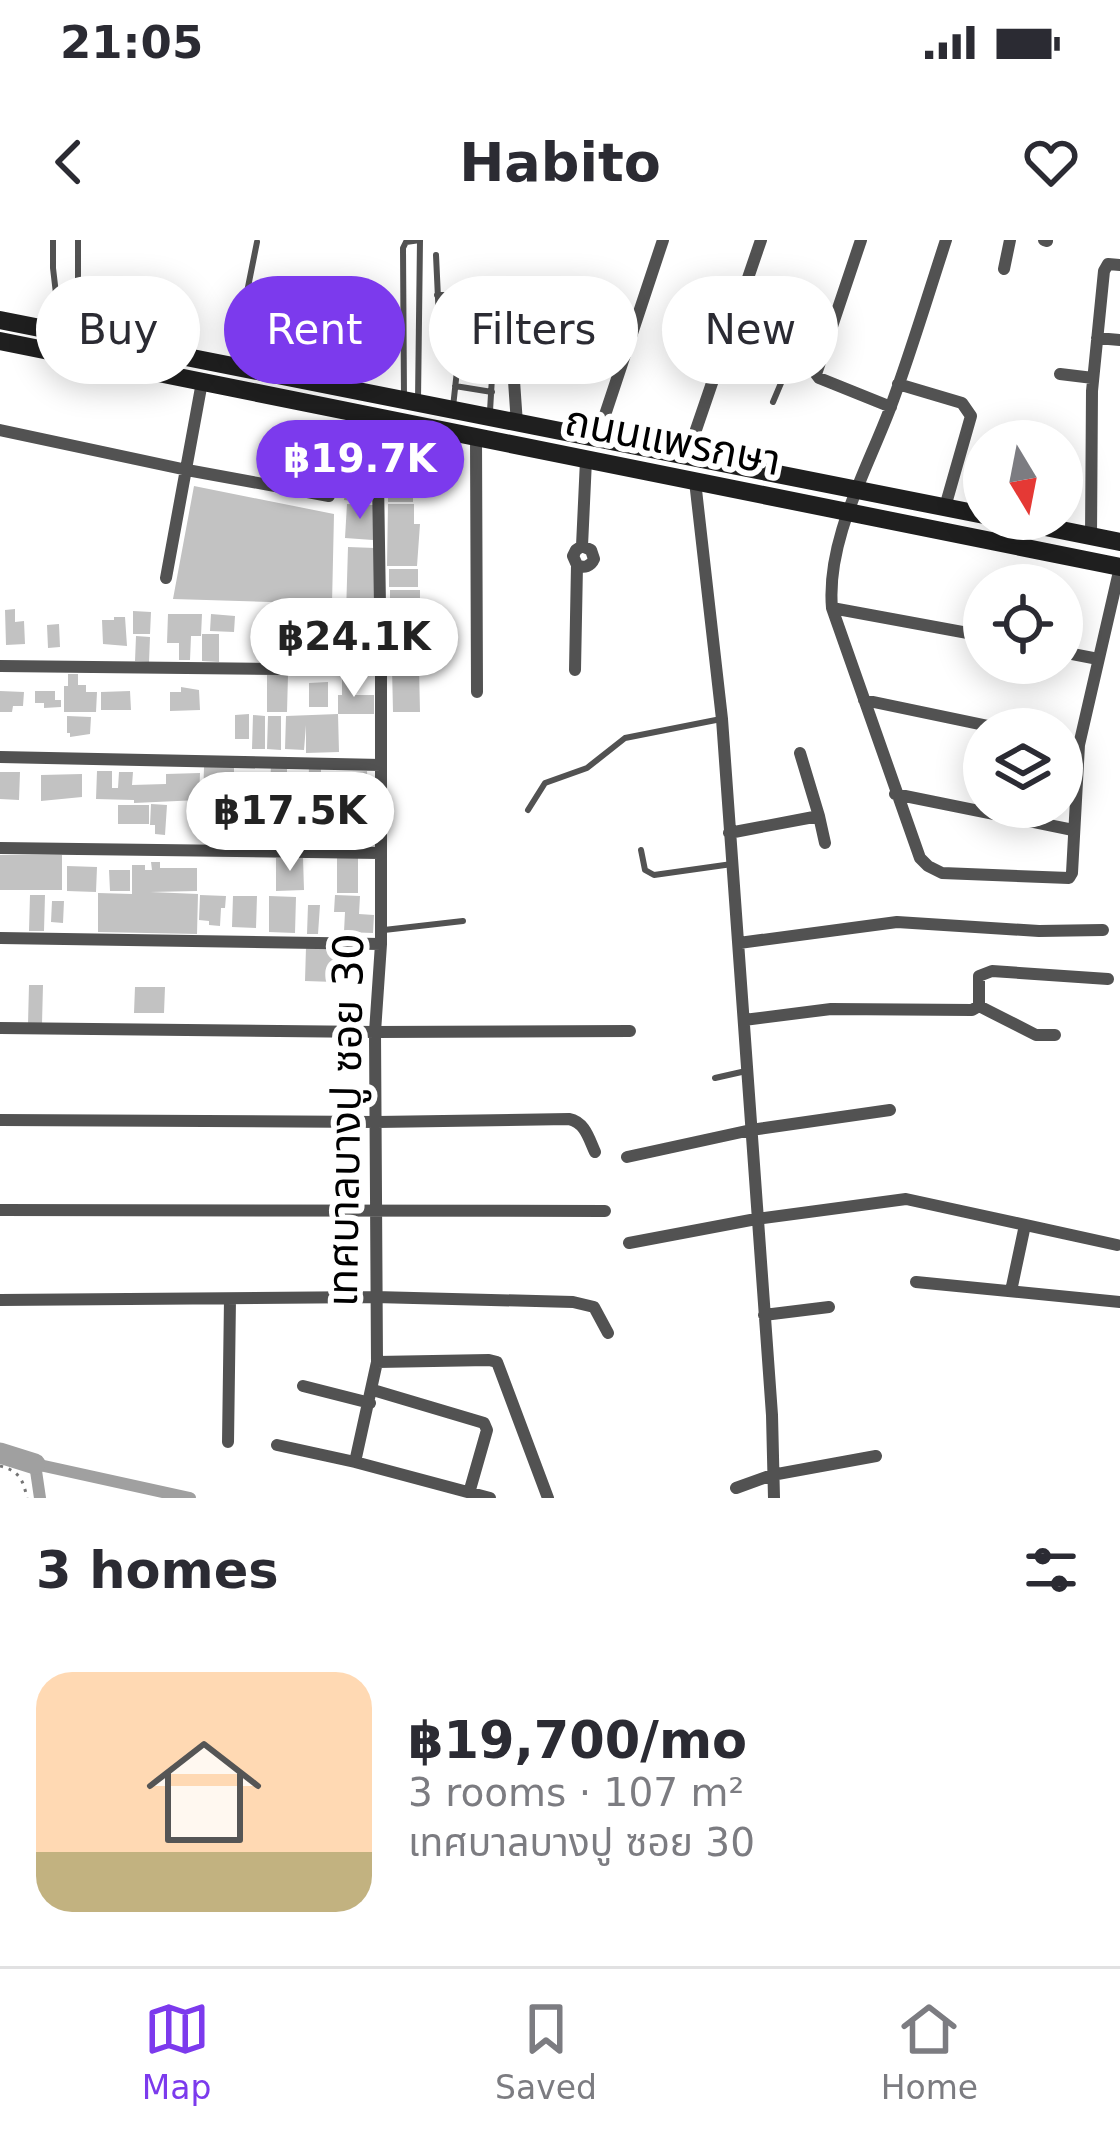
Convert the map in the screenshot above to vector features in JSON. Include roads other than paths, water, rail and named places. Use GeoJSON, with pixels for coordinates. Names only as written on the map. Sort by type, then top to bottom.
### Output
{"type":"FeatureCollection","features":[{"type":"Feature","properties":{"kind":"main road","name":"ถนนแพรกษา"},"geometry":{"type":"LineString","coordinates":[[0,320],[36,327]]}},
{"type":"Feature","properties":{"kind":"main road","name":"ถนนแพรกษา"},"geometry":{"type":"LineString","coordinates":[[0,340],[1120,567]]}},
{"type":"Feature","properties":{"kind":"main road","name":"ถนนแพรกษา"},"geometry":{"type":"LineString","coordinates":[[319,384],[963,510]]}},
{"type":"Feature","properties":{"kind":"main road"},"geometry":{"type":"LineString","coordinates":[[1083,534],[1120,542]]}},
{"type":"Feature","properties":{"kind":"street"},"geometry":{"type":"LineString","coordinates":[[597,440],[663,240]]}},
{"type":"Feature","properties":{"kind":"street"},"geometry":{"type":"LineString","coordinates":[[687,456],[760,240]]}},
{"type":"Feature","properties":{"kind":"street"},"geometry":{"type":"LineString","coordinates":[[838,305],[861,240]]}},
{"type":"Feature","properties":{"kind":"street"},"geometry":{"type":"LineString","coordinates":[[895,794],[1073,830],[1072,873],[1064,880],[943,873],[920,858],[895,794],[832,608],[832,578],[847,512],[891,407],[946,240]]}},
{"type":"Feature","properties":{"kind":"street"},"geometry":{"type":"LineString","coordinates":[[1004,269],[1010,240]]}},
{"type":"Feature","properties":{"kind":"street"},"geometry":{"type":"LineString","coordinates":[[1091,536],[1097,338],[1105,267],[1108,263],[1120,266]]}},
{"type":"Feature","properties":{"kind":"street"},"geometry":{"type":"LineString","coordinates":[[1097,338],[1120,340]]}},
{"type":"Feature","properties":{"kind":"street"},"geometry":{"type":"LineString","coordinates":[[1060,374],[1093,378]]}},
{"type":"Feature","properties":{"kind":"street"},"geometry":{"type":"LineString","coordinates":[[166,578],[202,382]]}},
{"type":"Feature","properties":{"kind":"street"},"geometry":{"type":"LineString","coordinates":[[514,384],[517,424]]}},
{"type":"Feature","properties":{"kind":"street"},"geometry":{"type":"LineString","coordinates":[[834,384],[891,407]]}},
{"type":"Feature","properties":{"kind":"street"},"geometry":{"type":"LineString","coordinates":[[898,384],[962,403],[971,416],[945,507]]}},
{"type":"Feature","properties":{"kind":"street","name":"เทศบาลบางปู ซอย 30"},"geometry":{"type":"LineString","coordinates":[[355,1462],[377,1362],[375,1032],[381,937],[381,670],[377,417]]}},
{"type":"Feature","properties":{"kind":"street"},"geometry":{"type":"LineString","coordinates":[[0,430],[329,496]]}},
{"type":"Feature","properties":{"kind":"street"},"geometry":{"type":"LineString","coordinates":[[476,437],[477,692]]}},
{"type":"Feature","properties":{"kind":"street"},"geometry":{"type":"LineString","coordinates":[[575,670],[578,565],[573,560],[582,546],[586,460]]}},
{"type":"Feature","properties":{"kind":"street"},"geometry":{"type":"LineString","coordinates":[[695,481],[722,719],[774,1498]]}},
{"type":"Feature","properties":{"kind":"street"},"geometry":{"type":"LineString","coordinates":[[1083,726],[1120,567]]}},
{"type":"Feature","properties":{"kind":"street"},"geometry":{"type":"LineString","coordinates":[[832,608],[963,632]]}},
{"type":"Feature","properties":{"kind":"street"},"geometry":{"type":"LineString","coordinates":[[1083,656],[1097,659]]}},
{"type":"Feature","properties":{"kind":"street"},"geometry":{"type":"LineString","coordinates":[[0,666],[381,670]]}},
{"type":"Feature","properties":{"kind":"street"},"geometry":{"type":"LineString","coordinates":[[864,700],[963,721]]}},
{"type":"Feature","properties":{"kind":"street"},"geometry":{"type":"LineString","coordinates":[[800,753],[825,843]]}},
{"type":"Feature","properties":{"kind":"street"},"geometry":{"type":"LineString","coordinates":[[0,757],[380,765]]}},
{"type":"Feature","properties":{"kind":"street"},"geometry":{"type":"LineString","coordinates":[[730,833],[819,816]]}},
{"type":"Feature","properties":{"kind":"street"},"geometry":{"type":"LineString","coordinates":[[0,848],[380,853]]}},
{"type":"Feature","properties":{"kind":"street"},"geometry":{"type":"LineString","coordinates":[[739,943],[897,922],[1102,930]]}},
{"type":"Feature","properties":{"kind":"street"},"geometry":{"type":"LineString","coordinates":[[0,938],[381,937]]}},
{"type":"Feature","properties":{"kind":"street"},"geometry":{"type":"LineString","coordinates":[[979,1006],[979,976],[984,972],[1108,979]]}},
{"type":"Feature","properties":{"kind":"street"},"geometry":{"type":"LineString","coordinates":[[744,1020],[831,1009],[972,1010],[979,1006]]}},
{"type":"Feature","properties":{"kind":"street"},"geometry":{"type":"LineString","coordinates":[[979,1006],[1036,1035],[1055,1035]]}},
{"type":"Feature","properties":{"kind":"street"},"geometry":{"type":"LineString","coordinates":[[0,1028],[631,1031]]}},
{"type":"Feature","properties":{"kind":"street"},"geometry":{"type":"LineString","coordinates":[[627,1157],[751,1130],[890,1110]]}},
{"type":"Feature","properties":{"kind":"street"},"geometry":{"type":"LineString","coordinates":[[0,1120],[569,1119],[582,1125],[595,1152]]}},
{"type":"Feature","properties":{"kind":"street"},"geometry":{"type":"LineString","coordinates":[[628,1243],[756,1219],[906,1199],[1117,1245]]}},
{"type":"Feature","properties":{"kind":"street"},"geometry":{"type":"LineString","coordinates":[[0,1210],[605,1211]]}},
{"type":"Feature","properties":{"kind":"street"},"geometry":{"type":"LineString","coordinates":[[1011,1291],[1024,1225]]}},
{"type":"Feature","properties":{"kind":"street"},"geometry":{"type":"LineString","coordinates":[[916,1282],[1119,1302]]}},
{"type":"Feature","properties":{"kind":"street"},"geometry":{"type":"LineString","coordinates":[[0,1300],[375,1297],[573,1302],[594,1307],[608,1333]]}},
{"type":"Feature","properties":{"kind":"street"},"geometry":{"type":"LineString","coordinates":[[228,1442],[230,1299]]}},
{"type":"Feature","properties":{"kind":"street"},"geometry":{"type":"LineString","coordinates":[[764,1315],[829,1306]]}},
{"type":"Feature","properties":{"kind":"street"},"geometry":{"type":"LineString","coordinates":[[377,1362],[497,1362],[548,1498]]}},
{"type":"Feature","properties":{"kind":"street"},"geometry":{"type":"LineString","coordinates":[[303,1386],[371,1396],[484,1424],[487,1430],[469,1493]]}},
{"type":"Feature","properties":{"kind":"street"},"geometry":{"type":"LineString","coordinates":[[277,1445],[490,1498]]}},
{"type":"Feature","properties":{"kind":"street"},"geometry":{"type":"LineString","coordinates":[[736,1488],[772,1475],[876,1456]]}},
{"type":"Feature","properties":{"kind":"lane"},"geometry":{"type":"LineString","coordinates":[[53,240],[55,276]]}},
{"type":"Feature","properties":{"kind":"lane"},"geometry":{"type":"LineString","coordinates":[[75,276],[78,240]]}},
{"type":"Feature","properties":{"kind":"lane"},"geometry":{"type":"LineString","coordinates":[[420,240],[411,403],[403,248],[406,242],[420,240]]}},
{"type":"Feature","properties":{"kind":"lane"},"geometry":{"type":"LineString","coordinates":[[250,276],[257,242]]}},
{"type":"Feature","properties":{"kind":"lane"},"geometry":{"type":"LineString","coordinates":[[436,255],[437,276]]}},
{"type":"Feature","properties":{"kind":"lane"},"geometry":{"type":"LineString","coordinates":[[490,419],[492,384]]}},
{"type":"Feature","properties":{"kind":"lane"},"geometry":{"type":"LineString","coordinates":[[773,402],[781,384]]}},
{"type":"Feature","properties":{"kind":"lane"},"geometry":{"type":"LineString","coordinates":[[453,410],[455,386],[492,392]]}},
{"type":"Feature","properties":{"kind":"lane"},"geometry":{"type":"LineString","coordinates":[[528,810],[544,783],[597,762],[625,738],[722,719]]}},
{"type":"Feature","properties":{"kind":"lane"},"geometry":{"type":"LineString","coordinates":[[641,850],[645,870],[654,875],[732,864]]}},
{"type":"Feature","properties":{"kind":"lane"},"geometry":{"type":"LineString","coordinates":[[381,937],[464,921]]}},
{"type":"Feature","properties":{"kind":"lane"},"geometry":{"type":"LineString","coordinates":[[715,1078],[747,1071]]}},
{"type":"Feature","properties":{"kind":"waterway"},"geometry":{"type":"LineString","coordinates":[[0,1453],[35,1464]]}},
{"type":"Feature","properties":{"kind":"waterway"},"geometry":{"type":"LineString","coordinates":[[40,1498],[35,1464],[190,1498]]}}]}
